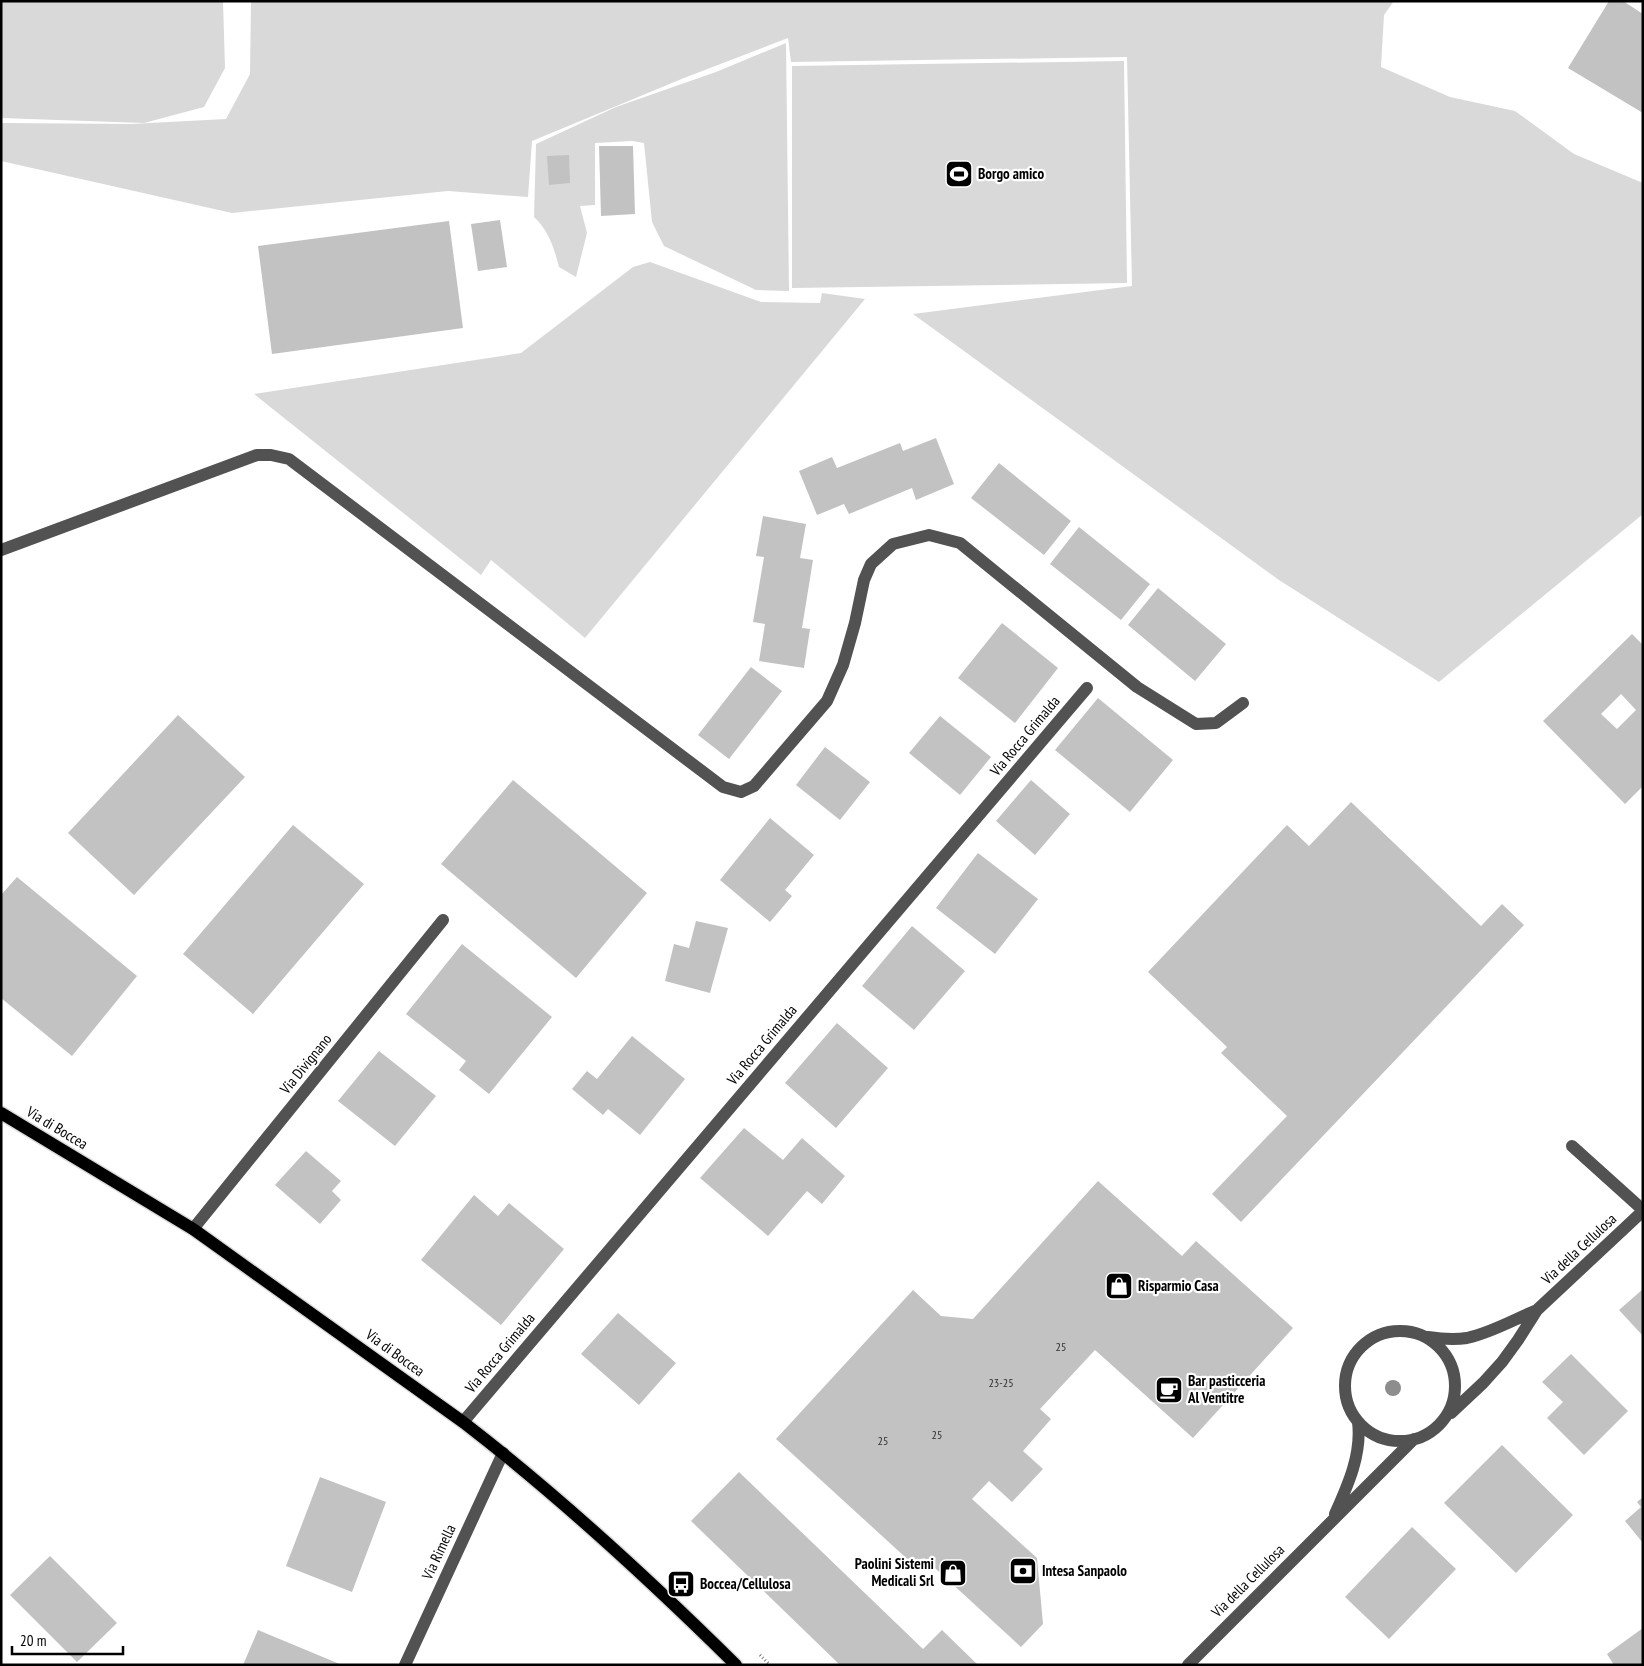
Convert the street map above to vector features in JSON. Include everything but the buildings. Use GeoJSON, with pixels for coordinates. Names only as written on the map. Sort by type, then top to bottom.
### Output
{"type":"FeatureCollection","features":[{"type":"Feature","properties":{"kind":"main road","name":"Via di Boccea"},"geometry":{"type":"LineString","coordinates":[[1,1113],[193,1229],[463,1422],[503,1453],[643,1576],[736,1665]]}},
{"type":"Feature","properties":{"kind":"street"},"geometry":{"type":"LineString","coordinates":[[1,550],[257,456],[271,455],[289,458],[723,787],[741,792],[754,786],[827,700],[843,665],[855,623],[864,580],[871,564],[893,544],[929,535],[960,543],[1137,687],[1196,724],[1216,723],[1243,703]]}},
{"type":"Feature","properties":{"kind":"street","name":"Via Rocca Grimalda"},"geometry":{"type":"LineString","coordinates":[[463,1422],[1087,688]]}},
{"type":"Feature","properties":{"kind":"street","name":"Via Divignano"},"geometry":{"type":"LineString","coordinates":[[193,1229],[443,920]]}},
{"type":"Feature","properties":{"kind":"street"},"geometry":{"type":"LineString","coordinates":[[1572,1146],[1643,1210]]}},
{"type":"Feature","properties":{"kind":"street","name":"Via della Cellulosa"},"geometry":{"type":"LineString","coordinates":[[1444,1419],[1496,1370],[1537,1310],[1643,1210]]}},
{"type":"Feature","properties":{"kind":"street","name":"Via della Cellulosa"},"geometry":{"type":"LineString","coordinates":[[1426,1337],[1442,1339],[1466,1338],[1478,1335],[1537,1310]]}},
{"type":"Feature","properties":{"kind":"street"},"geometry":{"type":"LineString","coordinates":[[1389,1331],[1408,1331],[1426,1337],[1441,1349],[1452,1365],[1456,1383],[1453,1402],[1444,1419],[1431,1432],[1414,1439],[1399,1441],[1384,1438],[1370,1432],[1358,1422],[1348,1406],[1344,1386],[1347,1368],[1356,1351],[1371,1338],[1389,1331]]}},
{"type":"Feature","properties":{"kind":"street","name":"Via della Cellulosa"},"geometry":{"type":"LineString","coordinates":[[1332,1521],[1349,1482],[1359,1439],[1358,1422]]}},
{"type":"Feature","properties":{"kind":"street","name":"Via della Cellulosa"},"geometry":{"type":"LineString","coordinates":[[1188,1665],[1414,1439]]}},
{"type":"Feature","properties":{"kind":"street","name":"Via Rimella"},"geometry":{"type":"LineString","coordinates":[[405,1665],[503,1453]]}},
{"type":"Feature","properties":{"kind":"shaded area"},"geometry":{"type":"Polygon","coordinates":[[[1,1],[223,1],[225,68],[204,107],[144,123],[1,118],[1,1]]]}},
{"type":"Feature","properties":{"kind":"shaded area"},"geometry":{"type":"Polygon","coordinates":[[[251,1],[1394,1],[1384,15],[1381,67],[1450,97],[1515,111],[1574,154],[1643,183],[1643,514],[1439,682],[1279,580],[913,314],[1132,286],[1127,57],[791,62],[788,38],[684,78],[532,141],[528,197],[448,191],[232,213],[1,161],[1,123],[131,124],[226,119],[250,74],[251,1]]]}},
{"type":"Feature","properties":{"kind":"shaded area"},"geometry":{"type":"Polygon","coordinates":[[[786,43],[789,291],[756,290],[664,246],[652,222],[644,143],[632,141],[595,143],[595,205],[580,206],[587,233],[576,277],[559,267],[547,234],[534,217],[536,144],[616,107],[716,72],[786,43]]]}},
{"type":"Feature","properties":{"kind":"shaded area","name":"Borgo amico"},"geometry":{"type":"Polygon","coordinates":[[[1124,61],[1127,283],[792,288],[792,66],[1124,61]]]}},
{"type":"Feature","properties":{"kind":"shaded area"},"geometry":{"type":"Polygon","coordinates":[[[650,262],[761,302],[820,303],[822,293],[865,299],[585,638],[491,560],[481,575],[254,394],[521,353],[633,267],[650,262]]]}},
{"type":"Feature","properties":{"kind":"place","name":"Borgo amico"},"geometry":{"type":"Point","coordinates":[959,174]}},
{"type":"Feature","properties":{"kind":"place","name":"Risparmio Casa"},"geometry":{"type":"Point","coordinates":[1119,1286]}},
{"type":"Feature","properties":{"kind":"place","name":"Bar pasticceria Al Ventitre"},"geometry":{"type":"Point","coordinates":[1169,1390]}},
{"type":"Feature","properties":{"kind":"place","name":"Intesa Sanpaolo"},"geometry":{"type":"Point","coordinates":[1023,1571]}},
{"type":"Feature","properties":{"kind":"place","name":"Paolini Sistemi Medicali Srl"},"geometry":{"type":"Point","coordinates":[953,1573]}},
{"type":"Feature","properties":{"kind":"place","name":"Boccea/Cellulosa"},"geometry":{"type":"Point","coordinates":[681,1584]}}]}
